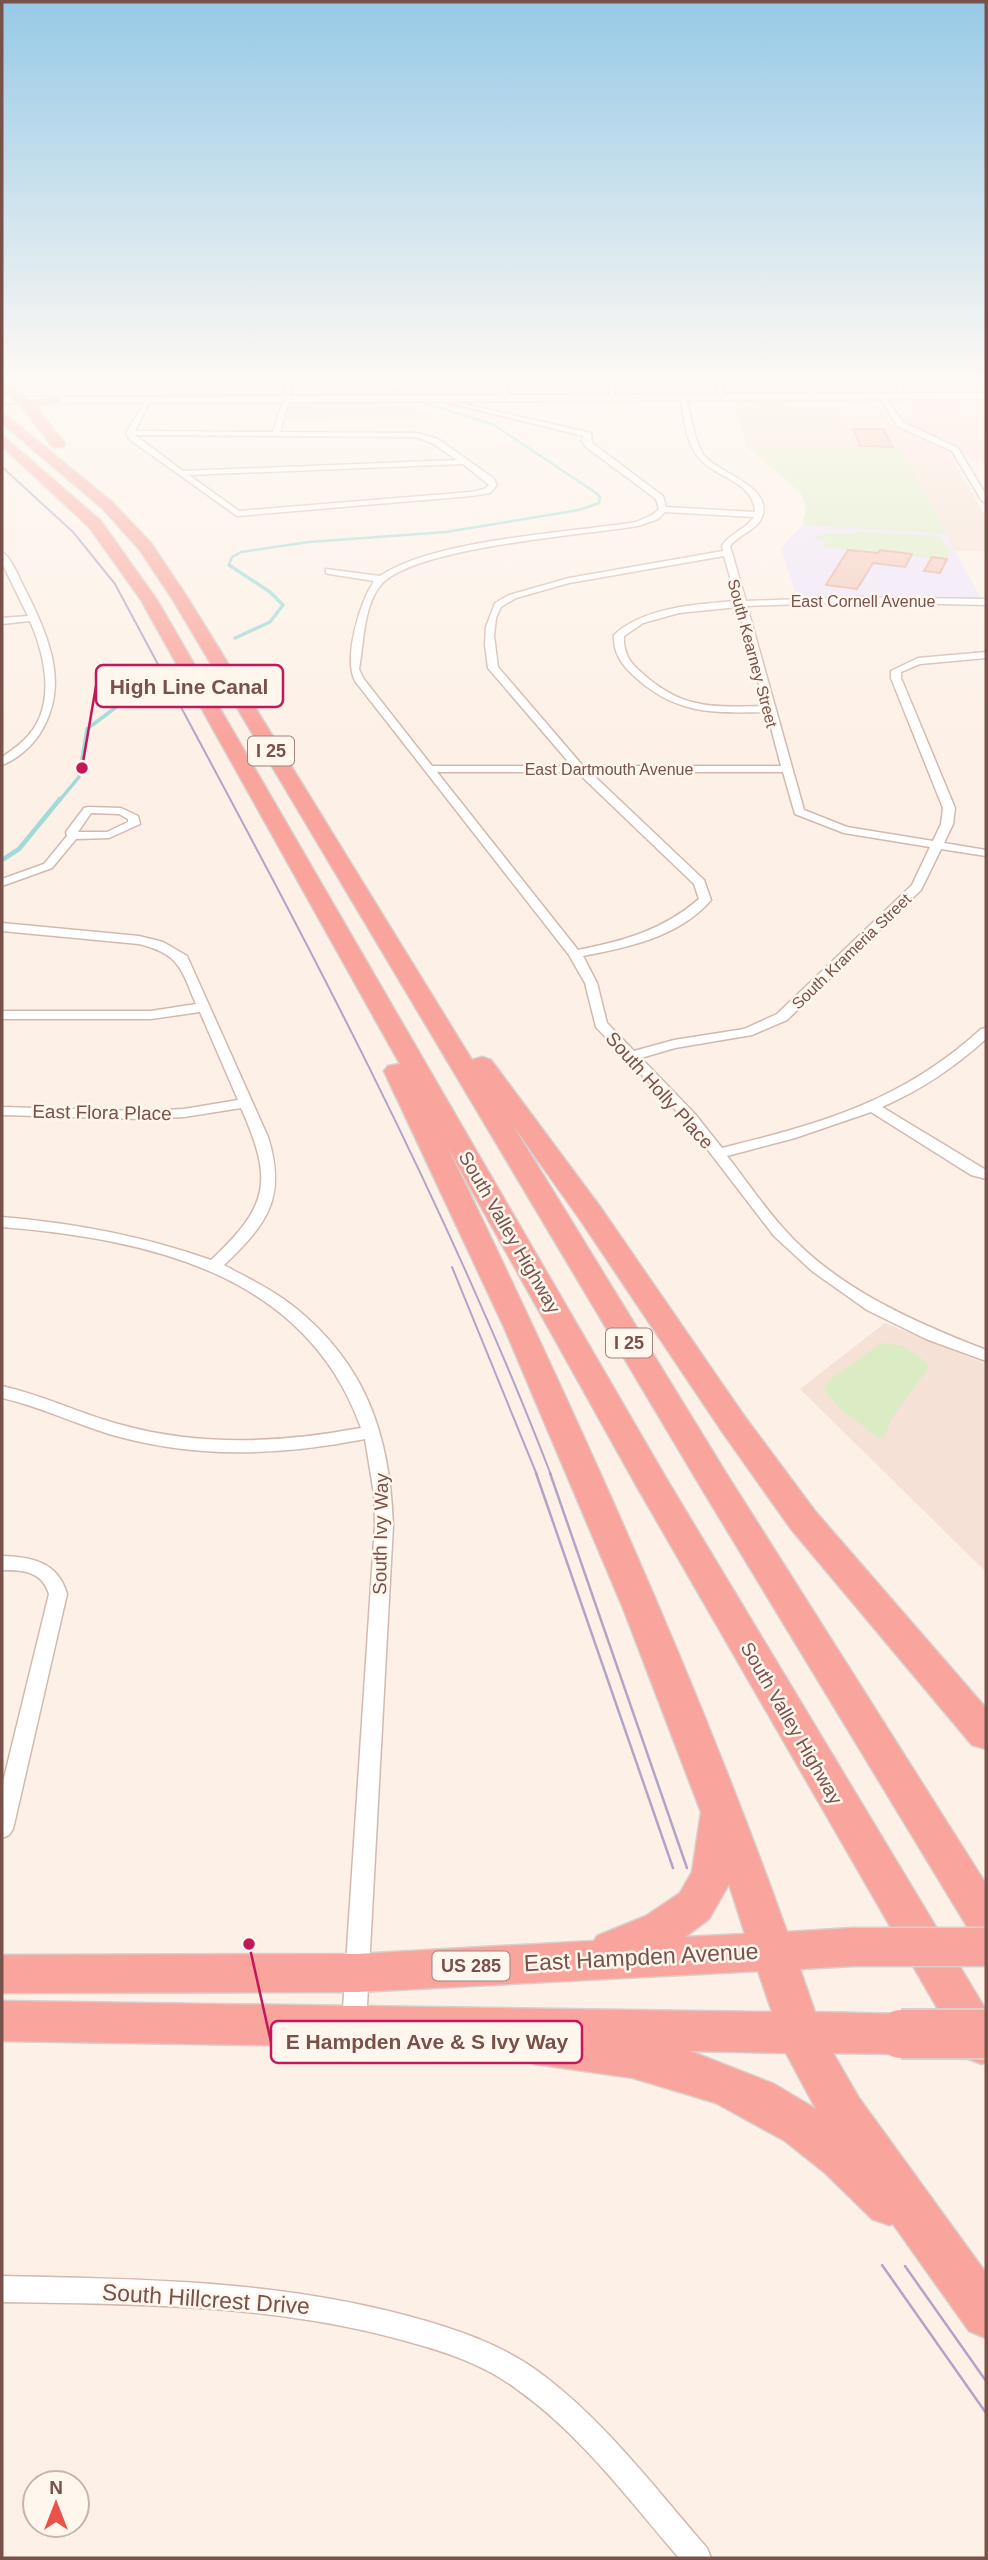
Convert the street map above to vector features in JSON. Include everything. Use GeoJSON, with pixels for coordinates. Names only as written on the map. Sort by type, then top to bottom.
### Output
{"type":"FeatureCollection","features":[{"type":"Feature","properties":{"kind":"highway"},"geometry":{"type":"LineString","coordinates":[[63,500],[95,524]]}},
{"type":"Feature","properties":{"kind":"highway","name":"South Valley Highway"},"geometry":{"type":"LineString","coordinates":[[69,500],[95,524],[149,600],[764,1677],[986,2050]]}},
{"type":"Feature","properties":{"kind":"highway","name":"I 25"},"geometry":{"type":"LineString","coordinates":[[101,500],[132,531],[181,600],[714,1482],[986,1920]]}},
{"type":"Feature","properties":{"kind":"highway"},"geometry":{"type":"LineString","coordinates":[[112,500],[132,531]]}},
{"type":"Feature","properties":{"kind":"highway"},"geometry":{"type":"LineString","coordinates":[[314,890],[551,1397],[641,1608],[718,1800],[773,1950],[798,2032],[834,2099],[986,2314]]}},
{"type":"Feature","properties":{"kind":"highway"},"geometry":{"type":"LineString","coordinates":[[406,973],[471,1050],[591,1214],[734,1425],[803,1520],[986,1734]]}},
{"type":"Feature","properties":{"kind":"highway"},"geometry":{"type":"LineString","coordinates":[[585,1959],[668,1926],[683,1917],[704,1895],[716,1866],[718,1800]]}},
{"type":"Feature","properties":{"kind":"highway","name":"East Hampden Avenue"},"geometry":{"type":"LineString","coordinates":[[2,1974],[357,1973],[773,1950],[986,1947]]}},
{"type":"Feature","properties":{"kind":"highway"},"geometry":{"type":"LineString","coordinates":[[2,2021],[986,2034]]}},
{"type":"Feature","properties":{"kind":"highway"},"geometry":{"type":"LineString","coordinates":[[354,2024],[615,2054],[687,2072],[754,2098],[814,2134],[867,2179],[986,2314]]}},
{"type":"Feature","properties":{"kind":"street"},"geometry":{"type":"LineString","coordinates":[[216,500],[231,512],[243,515],[401,500]]}},
{"type":"Feature","properties":{"kind":"street"},"geometry":{"type":"LineString","coordinates":[[661,500],[663,509]]}},
{"type":"Feature","properties":{"kind":"street"},"geometry":{"type":"LineString","coordinates":[[329,571],[380,579],[435,557],[638,524],[655,517],[663,509],[759,515],[757,500]]}},
{"type":"Feature","properties":{"kind":"street","name":"South Kearney Street"},"geometry":{"type":"LineString","coordinates":[[759,515],[748,529],[726,544],[727,553],[799,812],[844,830],[986,853]]}},
{"type":"Feature","properties":{"kind":"street"},"geometry":{"type":"LineString","coordinates":[[575,954],[643,941],[688,915],[705,900],[700,883],[580,769],[493,668],[490,659],[496,607],[513,595],[537,587],[727,553]]}},
{"type":"Feature","properties":{"kind":"street"},"geometry":{"type":"LineString","coordinates":[[2,555],[33,618],[52,667],[49,704],[32,738],[2,762]]}},
{"type":"Feature","properties":{"kind":"street","name":"South Holly Place"},"geometry":{"type":"LineString","coordinates":[[380,579],[369,594],[354,669],[358,679],[432,769],[575,954],[591,983],[601,1024],[690,1116],[779,1233],[818,1268],[873,1306],[967,1350],[986,1356]]}},
{"type":"Feature","properties":{"kind":"street","name":"East Cornell Avenue"},"geometry":{"type":"LineString","coordinates":[[769,709],[699,708],[671,701],[657,693],[620,653],[620,635],[634,622],[739,602],[986,602]]}},
{"type":"Feature","properties":{"kind":"street"},"geometry":{"type":"LineString","coordinates":[[2,621],[33,618]]}},
{"type":"Feature","properties":{"kind":"street","name":"South Krameria Street"},"geometry":{"type":"LineString","coordinates":[[632,1056],[674,1044],[747,1032],[782,1017],[917,887],[947,824],[948,808],[895,671],[918,661],[986,655]]}},
{"type":"Feature","properties":{"kind":"street","name":"East Dartmouth Avenue"},"geometry":{"type":"LineString","coordinates":[[432,769],[785,769]]}},
{"type":"Feature","properties":{"kind":"street"},"geometry":{"type":"LineString","coordinates":[[2,883],[48,866],[73,836],[72,831],[88,810],[121,811],[134,818],[134,824],[120,833],[73,836]]}},
{"type":"Feature","properties":{"kind":"street"},"geometry":{"type":"LineString","coordinates":[[2,927],[139,940],[171,951],[183,959],[268,1156],[269,1192],[262,1212],[252,1228],[214,1266]]}},
{"type":"Feature","properties":{"kind":"street"},"geometry":{"type":"LineString","coordinates":[[2,1015],[151,1015],[205,1007]]}},
{"type":"Feature","properties":{"kind":"street"},"geometry":{"type":"LineString","coordinates":[[717,1154],[808,1131],[872,1107],[959,1060],[986,1032]]}},
{"type":"Feature","properties":{"kind":"street","name":"East Flora Place"},"geometry":{"type":"LineString","coordinates":[[2,1111],[141,1115],[184,1113],[244,1103]]}},
{"type":"Feature","properties":{"kind":"street"},"geometry":{"type":"LineString","coordinates":[[872,1107],[976,1172],[986,1175]]}},
{"type":"Feature","properties":{"kind":"street","name":"South Ivy Way"},"geometry":{"type":"LineString","coordinates":[[2,1222],[50,1225],[127,1237],[214,1266],[288,1310],[307,1329],[343,1369],[373,1432],[382,1472],[384,1525],[354,2024]]}},
{"type":"Feature","properties":{"kind":"street"},"geometry":{"type":"LineString","coordinates":[[2,1392],[30,1398],[111,1429],[175,1445],[242,1451],[319,1443],[373,1432]]}},
{"type":"Feature","properties":{"kind":"street"},"geometry":{"type":"LineString","coordinates":[[2,1829],[58,1594],[56,1583],[49,1573],[11,1563]]}},
{"type":"Feature","properties":{"kind":"street","name":"South Hillcrest Drive"},"geometry":{"type":"LineString","coordinates":[[2,2289],[217,2295],[289,2301],[380,2319],[461,2345],[528,2380],[584,2430],[697,2558]]}},
{"type":"Feature","properties":{"kind":"shaded area"},"geometry":{"type":"Polygon","coordinates":[[[928,500],[976,500],[986,517],[986,551],[954,551],[928,500]]]}},
{"type":"Feature","properties":{"kind":"shaded area"},"geometry":{"type":"Polygon","coordinates":[[[803,525],[947,534],[980,598],[797,598],[781,548],[803,525]]]}},
{"type":"Feature","properties":{"kind":"shaded area"},"geometry":{"type":"Polygon","coordinates":[[[885,1323],[986,1364],[986,1572],[800,1389],[885,1323]]]}},
{"type":"Feature","properties":{"kind":"green space"},"geometry":{"type":"Polygon","coordinates":[[[803,500],[929,500],[947,534],[803,525],[806,509],[803,500]]]}},
{"type":"Feature","properties":{"kind":"green space"},"geometry":{"type":"Polygon","coordinates":[[[860,532],[940,536],[949,550],[953,550],[947,559],[930,559],[822,547],[826,541],[814,538],[860,532]]]}},
{"type":"Feature","properties":{"kind":"green space"},"geometry":{"type":"Polygon","coordinates":[[[881,1343],[903,1346],[928,1363],[927,1370],[892,1418],[884,1437],[877,1438],[835,1404],[824,1389],[827,1382],[881,1343]]]}},
{"type":"Feature","properties":{"kind":"building"},"geometry":{"type":"Polygon","coordinates":[[[848,550],[912,554],[905,567],[873,563],[857,589],[826,585],[848,550]]]}},
{"type":"Feature","properties":{"kind":"building"},"geometry":{"type":"Polygon","coordinates":[[[932,557],[947,559],[940,573],[924,571],[932,557]]]}},
{"type":"Feature","properties":{"kind":"waterway"},"geometry":{"type":"LineString","coordinates":[[229,565],[232,557],[241,552],[309,542],[446,532],[579,510],[599,503],[599,500]]}},
{"type":"Feature","properties":{"kind":"waterway"},"geometry":{"type":"LineString","coordinates":[[229,565],[270,592],[283,605],[270,622],[235,638]]}},
{"type":"Feature","properties":{"kind":"waterway"},"geometry":{"type":"LineString","coordinates":[[59,801],[79,777],[87,729],[151,681]]}},
{"type":"Feature","properties":{"kind":"waterway"},"geometry":{"type":"LineString","coordinates":[[2,860],[19,849],[60,799]]}},
{"type":"Feature","properties":{"kind":"tram line"},"geometry":{"type":"LineString","coordinates":[[39,500],[73,532],[115,584],[290,913],[347,1023],[455,1246],[551,1475]]}},
{"type":"Feature","properties":{"kind":"tram line"},"geometry":{"type":"LineString","coordinates":[[452,1267],[537,1475]]}},
{"type":"Feature","properties":{"kind":"tram line"},"geometry":{"type":"LineString","coordinates":[[536,1473],[673,1868]]}},
{"type":"Feature","properties":{"kind":"tram line"},"geometry":{"type":"LineString","coordinates":[[550,1473],[687,1868]]}},
{"type":"Feature","properties":{"kind":"tram line"},"geometry":{"type":"LineString","coordinates":[[882,2265],[986,2413]]}},
{"type":"Feature","properties":{"kind":"tram line"},"geometry":{"type":"LineString","coordinates":[[905,2266],[986,2381]]}},
{"type":"Feature","properties":{"kind":"place","name":"High Line Canal"},"geometry":{"type":"Point","coordinates":[82,768]}},
{"type":"Feature","properties":{"kind":"place","name":"E Hampden Ave & S Ivy Way"},"geometry":{"type":"Point","coordinates":[249,1944]}}]}
